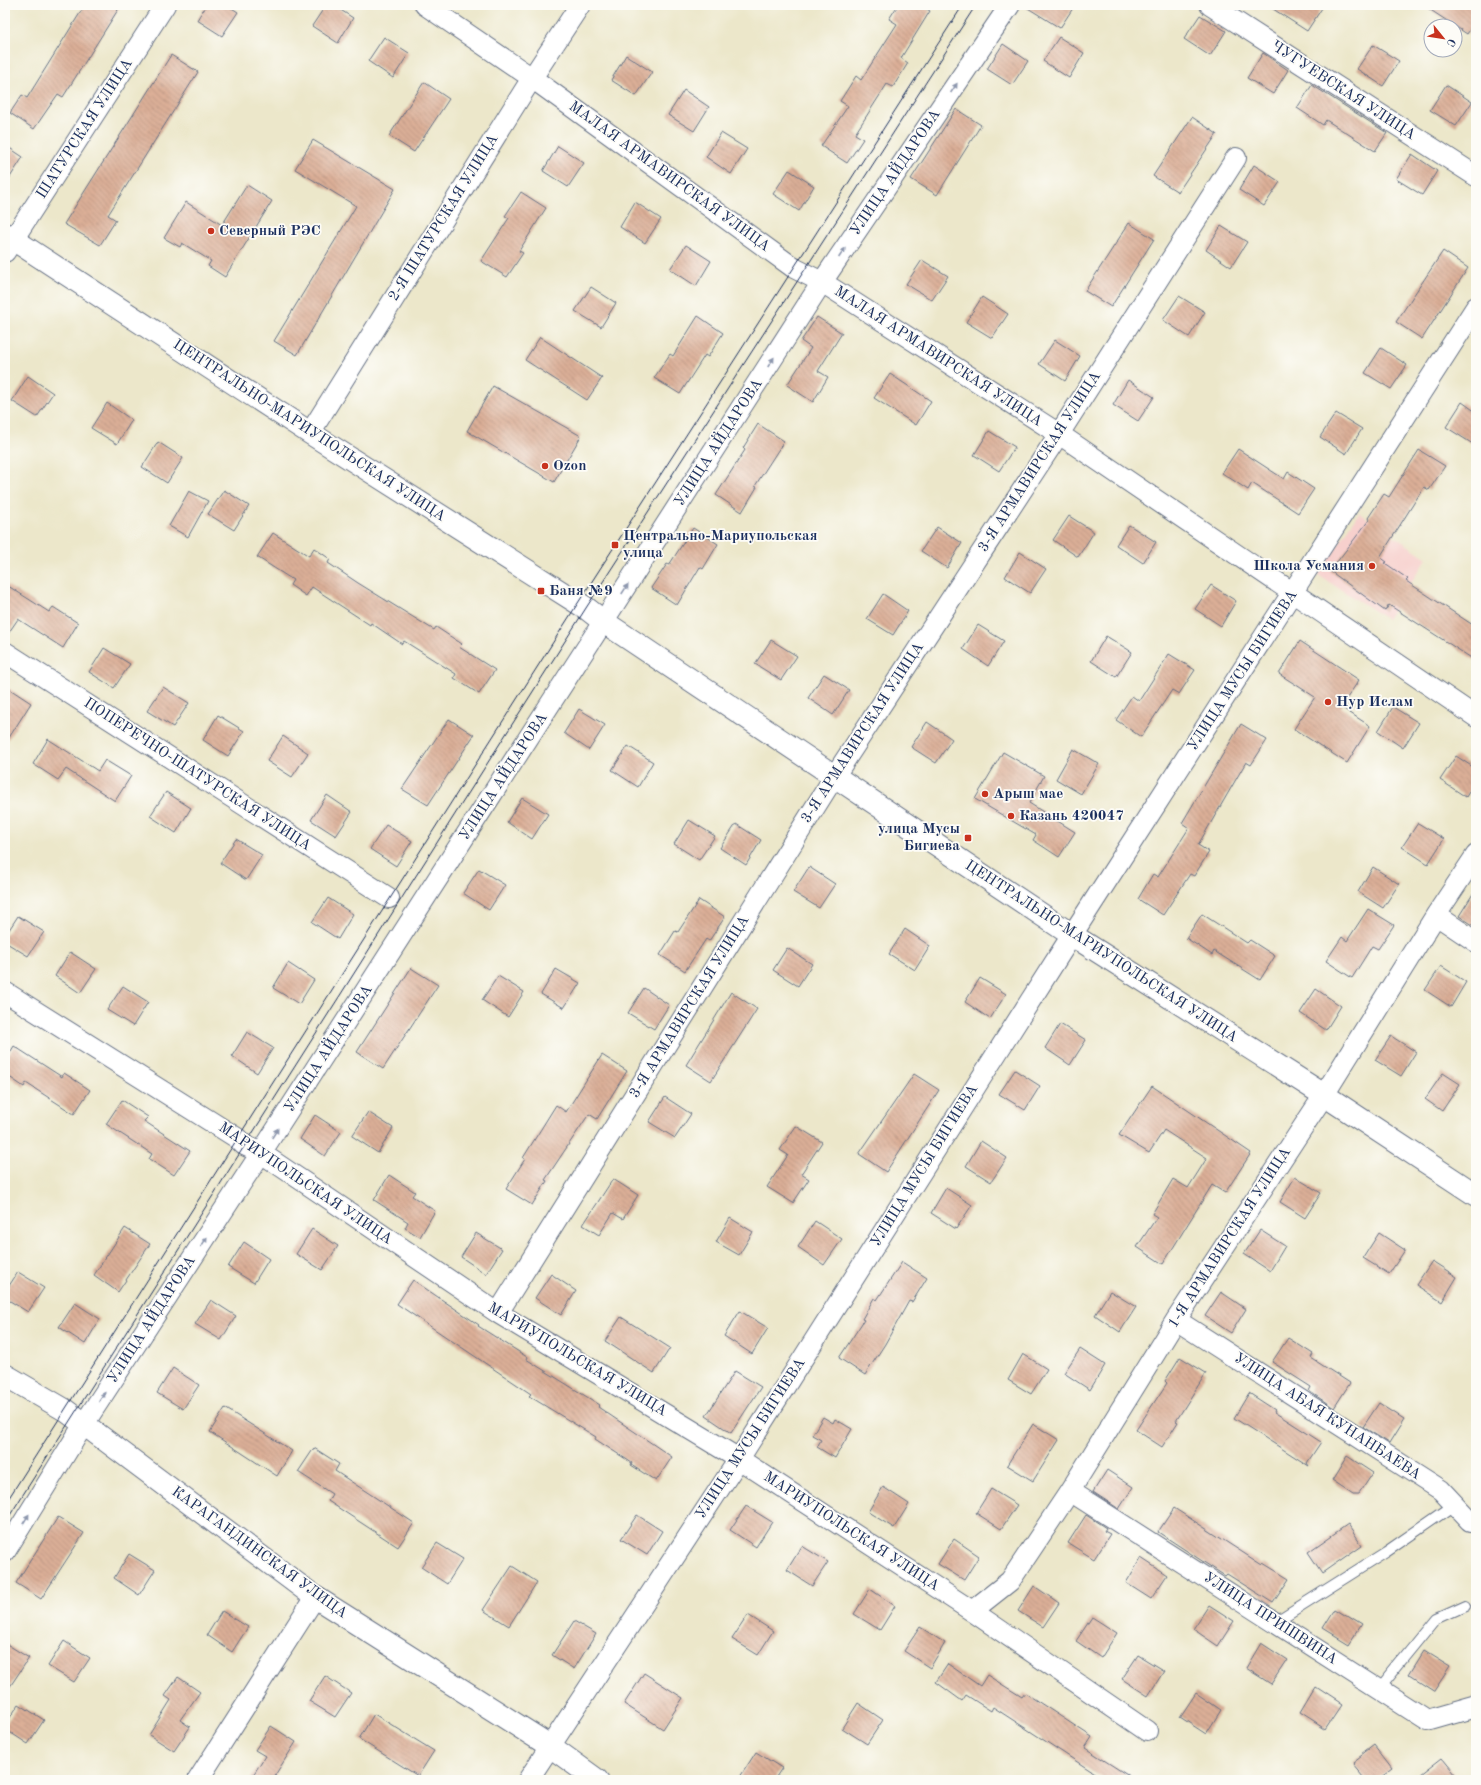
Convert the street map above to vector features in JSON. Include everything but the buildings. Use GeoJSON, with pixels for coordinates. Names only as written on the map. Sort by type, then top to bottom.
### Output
{"type":"FeatureCollection","features":[{"type":"Feature","properties":{"kind":"street","name":"ШАТУРСКАЯ УЛИЦА"},"geometry":{"type":"LineString","coordinates":[[8,242],[164,5]]}},
{"type":"Feature","properties":{"kind":"street","name":"МАЛАЯ АРМАВИРСКАЯ УЛИЦА"},"geometry":{"type":"LineString","coordinates":[[425,5],[532,78],[794,268],[822,282],[1059,434],[1476,717]]}},
{"type":"Feature","properties":{"kind":"street","name":"2-Я ШАТУРСКАЯ УЛИЦА"},"geometry":{"type":"LineString","coordinates":[[310,433],[532,78],[580,5]]}},
{"type":"Feature","properties":{"kind":"street","name":"УЛИЦА АЙДАРОВА"},"geometry":{"type":"LineString","coordinates":[[5,1552],[84,1424],[261,1153],[822,282],[1010,5]]}},
{"type":"Feature","properties":{"kind":"street","name":"ЧУГУЕВСКАЯ УЛИЦА"},"geometry":{"type":"LineString","coordinates":[[1210,5],[1476,176]]}},
{"type":"Feature","properties":{"kind":"street","name":"3-Я АРМАВИРСКАЯ УЛИЦА"},"geometry":{"type":"LineString","coordinates":[[498,1313],[834,777],[1059,434],[1236,158]]}},
{"type":"Feature","properties":{"kind":"street","name":"ЦЕНТРАЛЬНО-МАРИУПОЛЬСКАЯ УЛИЦА"},"geometry":{"type":"LineString","coordinates":[[8,242],[586,608],[604,622],[834,777],[1072,935],[1324,1094],[1476,1195]]}},
{"type":"Feature","properties":{"kind":"street","name":"УЛИЦА МУСЫ БИГИЕВА"},"geometry":{"type":"LineString","coordinates":[[528,1780],[739,1459],[1072,935],[1476,307]]}},
{"type":"Feature","properties":{"kind":"street","name":"ПОПЕРЕЧНО-ШАТУРСКАЯ УЛИЦА"},"geometry":{"type":"LineString","coordinates":[[5,652],[389,898]]}},
{"type":"Feature","properties":{"kind":"street","name":"1-Я АРМАВИРСКАЯ УЛИЦА"},"geometry":{"type":"LineString","coordinates":[[972,1611],[1010,1581],[1070,1491],[1176,1320],[1324,1094],[1436,915],[1476,855]]}},
{"type":"Feature","properties":{"kind":"street"},"geometry":{"type":"LineString","coordinates":[[1436,915],[1476,942]]}},
{"type":"Feature","properties":{"kind":"street","name":"МАРИУПОЛЬСКАЯ УЛИЦА"},"geometry":{"type":"LineString","coordinates":[[5,992],[237,1138],[244,1145],[261,1153],[498,1313],[739,1459],[972,1611],[1147,1731]]}},
{"type":"Feature","properties":{"kind":"street","name":"УЛИЦА АБАЯ КУНАНБАЕВА"},"geometry":{"type":"LineString","coordinates":[[1176,1320],[1441,1490],[1471,1522]]}},
{"type":"Feature","properties":{"kind":"street","name":"КАРАГАНДИНСКАЯ УЛИЦА"},"geometry":{"type":"LineString","coordinates":[[5,1375],[65,1410],[315,1597],[550,1746],[597,1780]]}},
{"type":"Feature","properties":{"kind":"street","name":"УЛИЦА ПРИШВИНА"},"geometry":{"type":"LineString","coordinates":[[1070,1491],[1427,1720],[1476,1706]]}},
{"type":"Feature","properties":{"kind":"street"},"geometry":{"type":"LineString","coordinates":[[198,1780],[315,1597]]}},
{"type":"Feature","properties":{"kind":"lane"},"geometry":{"type":"LineString","coordinates":[[1275,1622],[1386,1552],[1454,1505]]}},
{"type":"Feature","properties":{"kind":"lane"},"geometry":{"type":"LineString","coordinates":[[1379,1689],[1437,1618],[1466,1605]]}},
{"type":"Feature","properties":{"kind":"shaded area","name":"Школа Усмания"},"geometry":{"type":"Polygon","coordinates":[[[1359,513],[1427,558],[1387,619],[1318,575],[1359,513]]]}},
{"type":"Feature","properties":{"kind":"tram line"},"geometry":{"type":"LineString","coordinates":[[5,1504],[578,603],[963,5]]}},
{"type":"Feature","properties":{"kind":"tram line"},"geometry":{"type":"LineString","coordinates":[[5,1523],[586,608],[976,5]]}},
{"type":"Feature","properties":{"kind":"place","name":"Северный РЭС"},"geometry":{"type":"Point","coordinates":[211,231]}},
{"type":"Feature","properties":{"kind":"place","name":"Ozon"},"geometry":{"type":"Point","coordinates":[545,466]}},
{"type":"Feature","properties":{"kind":"place","name":"Центрально-Мариупольская улица"},"geometry":{"type":"Point","coordinates":[615,545]}},
{"type":"Feature","properties":{"kind":"place","name":"Школа Усмания"},"geometry":{"type":"Point","coordinates":[1372,566]}},
{"type":"Feature","properties":{"kind":"place","name":"Баня №9"},"geometry":{"type":"Point","coordinates":[541,591]}},
{"type":"Feature","properties":{"kind":"place","name":"Нур Ислам"},"geometry":{"type":"Point","coordinates":[1328,702]}},
{"type":"Feature","properties":{"kind":"place","name":"Арыш мае"},"geometry":{"type":"Point","coordinates":[985,794]}},
{"type":"Feature","properties":{"kind":"place","name":"Казань 420047"},"geometry":{"type":"Point","coordinates":[1011,816]}},
{"type":"Feature","properties":{"kind":"place","name":"улица Мусы Бигиева"},"geometry":{"type":"Point","coordinates":[968,838]}}]}
